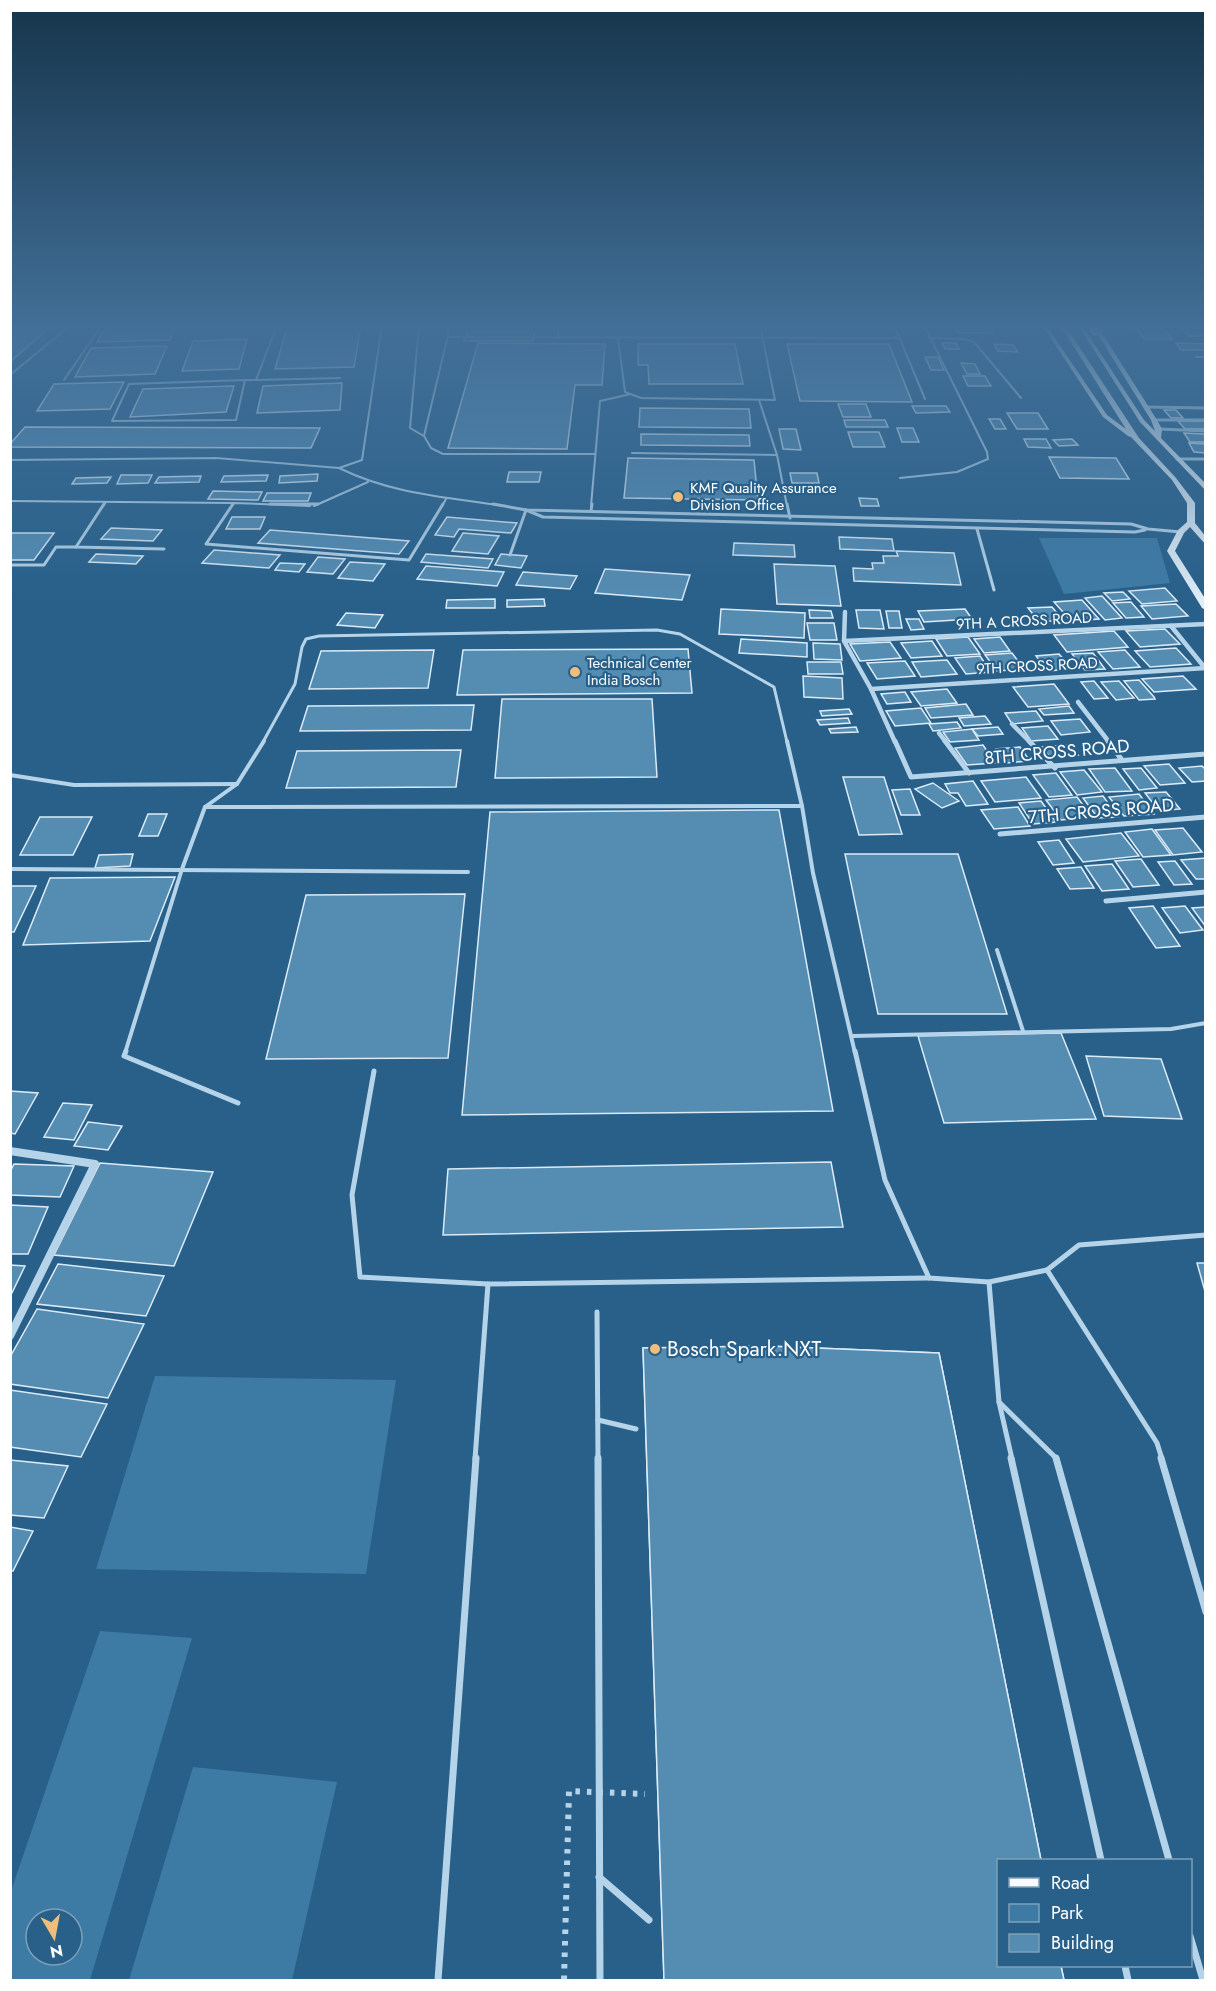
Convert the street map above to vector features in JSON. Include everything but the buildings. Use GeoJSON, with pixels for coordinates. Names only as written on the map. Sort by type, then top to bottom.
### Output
{"type":"FeatureCollection","features":[{"type":"Feature","properties":{"kind":"main road"},"geometry":{"type":"LineString","coordinates":[[1108,418],[1136,439],[1174,479],[1191,503],[1191,523],[1206,543]]}},
{"type":"Feature","properties":{"kind":"main road"},"geometry":{"type":"LineString","coordinates":[[1122,418],[1136,439]]}},
{"type":"Feature","properties":{"kind":"main road"},"geometry":{"type":"LineString","coordinates":[[1140,418],[1206,489]]}},
{"type":"Feature","properties":{"kind":"main road"},"geometry":{"type":"LineString","coordinates":[[1154,420],[1159,429],[1158,439]]}},
{"type":"Feature","properties":{"kind":"main road"},"geometry":{"type":"LineString","coordinates":[[1191,523],[1181,532],[1172,551],[1206,608]]}},
{"type":"Feature","properties":{"kind":"street"},"geometry":{"type":"LineString","coordinates":[[1154,420],[1206,420]]}},
{"type":"Feature","properties":{"kind":"street"},"geometry":{"type":"LineString","coordinates":[[1159,429],[1206,430]]}},
{"type":"Feature","properties":{"kind":"street"},"geometry":{"type":"LineString","coordinates":[[1177,459],[1206,459]]}},
{"type":"Feature","properties":{"kind":"street"},"geometry":{"type":"LineString","coordinates":[[845,612],[844,641],[871,689]]}},
{"type":"Feature","properties":{"kind":"street","name":"9TH A CROSS ROAD"},"geometry":{"type":"LineString","coordinates":[[844,641],[1206,624]]}},
{"type":"Feature","properties":{"kind":"street"},"geometry":{"type":"LineString","coordinates":[[1171,626],[1205,668]]}},
{"type":"Feature","properties":{"kind":"street","name":"9TH CROSS ROAD"},"geometry":{"type":"LineString","coordinates":[[871,689],[1205,668]]}},
{"type":"Feature","properties":{"kind":"street","name":"8TH CROSS ROAD"},"geometry":{"type":"LineString","coordinates":[[871,689],[911,777],[1055,768],[1206,754]]}},
{"type":"Feature","properties":{"kind":"street"},"geometry":{"type":"LineString","coordinates":[[1078,702],[1122,760]]}},
{"type":"Feature","properties":{"kind":"street"},"geometry":{"type":"LineString","coordinates":[[1012,724],[1055,768]]}},
{"type":"Feature","properties":{"kind":"street"},"geometry":{"type":"LineString","coordinates":[[939,734],[969,773]]}},
{"type":"Feature","properties":{"kind":"street","name":"7TH CROSS ROAD"},"geometry":{"type":"LineString","coordinates":[[1000,834],[1206,817]]}},
{"type":"Feature","properties":{"kind":"street"},"geometry":{"type":"LineString","coordinates":[[1106,901],[1206,892]]}},
{"type":"Feature","properties":{"kind":"street"},"geometry":{"type":"LineString","coordinates":[[10,1151],[94,1164],[10,1336]]}},
{"type":"Feature","properties":{"kind":"lane"},"geometry":{"type":"LineString","coordinates":[[113,418],[112,421],[236,420],[237,418]]}},
{"type":"Feature","properties":{"kind":"lane"},"geometry":{"type":"LineString","coordinates":[[339,468],[362,460],[368,418]]}},
{"type":"Feature","properties":{"kind":"lane"},"geometry":{"type":"LineString","coordinates":[[411,418],[410,428],[424,435],[431,448],[443,454],[595,454]]}},
{"type":"Feature","properties":{"kind":"lane"},"geometry":{"type":"LineString","coordinates":[[424,435],[428,418]]}},
{"type":"Feature","properties":{"kind":"lane"},"geometry":{"type":"LineString","coordinates":[[591,511],[598,418]]}},
{"type":"Feature","properties":{"kind":"lane"},"geometry":{"type":"LineString","coordinates":[[765,418],[777,455],[790,524]]}},
{"type":"Feature","properties":{"kind":"lane"},"geometry":{"type":"LineString","coordinates":[[900,478],[943,475],[978,465],[988,459],[987,452],[970,418]]}},
{"type":"Feature","properties":{"kind":"lane"},"geometry":{"type":"LineString","coordinates":[[632,453],[777,455]]}},
{"type":"Feature","properties":{"kind":"lane"},"geometry":{"type":"LineString","coordinates":[[10,460],[181,459],[304,463],[339,468],[368,482],[412,495],[498,504],[526,510],[543,517],[977,529],[1135,532],[1148,529]]}},
{"type":"Feature","properties":{"kind":"lane"},"geometry":{"type":"LineString","coordinates":[[10,501],[314,506],[368,482]]}},
{"type":"Feature","properties":{"kind":"lane"},"geometry":{"type":"LineString","coordinates":[[234,503],[206,544],[409,560],[446,500]]}},
{"type":"Feature","properties":{"kind":"lane"},"geometry":{"type":"LineString","coordinates":[[76,547],[106,502]]}},
{"type":"Feature","properties":{"kind":"lane"},"geometry":{"type":"LineString","coordinates":[[526,510],[1131,524],[1148,529],[1181,532]]}},
{"type":"Feature","properties":{"kind":"lane"},"geometry":{"type":"LineString","coordinates":[[510,555],[526,510]]}},
{"type":"Feature","properties":{"kind":"lane"},"geometry":{"type":"LineString","coordinates":[[977,529],[994,590]]}},
{"type":"Feature","properties":{"kind":"lane"},"geometry":{"type":"LineString","coordinates":[[10,565],[44,565],[56,547],[164,549]]}},
{"type":"Feature","properties":{"kind":"lane"},"geometry":{"type":"LineString","coordinates":[[238,1103],[124,1056],[182,869],[205,807],[237,784],[275,723],[295,684],[302,647],[306,639],[331,636],[657,630],[680,634],[774,687],[802,806],[813,873],[885,1180],[928,1278]]}},
{"type":"Feature","properties":{"kind":"lane"},"geometry":{"type":"LineString","coordinates":[[10,775],[74,785],[237,784]]}},
{"type":"Feature","properties":{"kind":"lane"},"geometry":{"type":"LineString","coordinates":[[205,807],[802,806]]}},
{"type":"Feature","properties":{"kind":"lane"},"geometry":{"type":"LineString","coordinates":[[10,869],[468,872]]}},
{"type":"Feature","properties":{"kind":"lane"},"geometry":{"type":"LineString","coordinates":[[997,950],[1023,1031]]}},
{"type":"Feature","properties":{"kind":"lane"},"geometry":{"type":"LineString","coordinates":[[853,1036],[1171,1029],[1206,1023]]}},
{"type":"Feature","properties":{"kind":"lane"},"geometry":{"type":"LineString","coordinates":[[374,1071],[352,1195],[360,1277],[488,1284],[928,1278],[989,1282],[1047,1270],[1079,1245],[1206,1235]]}},
{"type":"Feature","properties":{"kind":"lane"},"geometry":{"type":"LineString","coordinates":[[1047,1270],[1157,1443],[1206,1612]]}},
{"type":"Feature","properties":{"kind":"lane"},"geometry":{"type":"LineString","coordinates":[[989,1282],[999,1402],[1101,1859]]}},
{"type":"Feature","properties":{"kind":"lane"},"geometry":{"type":"LineString","coordinates":[[438,1980],[488,1284]]}},
{"type":"Feature","properties":{"kind":"lane"},"geometry":{"type":"LineString","coordinates":[[597,1312],[600,1980]]}},
{"type":"Feature","properties":{"kind":"lane"},"geometry":{"type":"LineString","coordinates":[[999,1402],[1056,1456],[1169,1859]]}},
{"type":"Feature","properties":{"kind":"lane"},"geometry":{"type":"LineString","coordinates":[[597,1420],[636,1429]]}},
{"type":"Feature","properties":{"kind":"lane"},"geometry":{"type":"LineString","coordinates":[[599,1877],[648,1920]]}},
{"type":"Feature","properties":{"kind":"lane"},"geometry":{"type":"LineString","coordinates":[[1192,1940],[1203,1980]]}},
{"type":"Feature","properties":{"kind":"path"},"geometry":{"type":"LineString","coordinates":[[564,1980],[569,1791],[645,1794]]}},
{"type":"Feature","properties":{"kind":"green space"},"geometry":{"type":"Polygon","coordinates":[[[1039,538],[1157,538],[1170,583],[1064,594],[1039,538]]]}},
{"type":"Feature","properties":{"kind":"green space"},"geometry":{"type":"Polygon","coordinates":[[[155,1376],[396,1380],[366,1574],[96,1569],[155,1376]]]}},
{"type":"Feature","properties":{"kind":"green space"},"geometry":{"type":"Polygon","coordinates":[[[100,1631],[192,1638],[90,1980],[11,1980],[11,1891],[100,1631]]]}},
{"type":"Feature","properties":{"kind":"green space"},"geometry":{"type":"Polygon","coordinates":[[[193,1767],[337,1782],[292,1980],[129,1980],[193,1767]]]}},
{"type":"Feature","properties":{"kind":"place","name":"KMF Quality Assurance Division Office"},"geometry":{"type":"Point","coordinates":[678,497]}},
{"type":"Feature","properties":{"kind":"place","name":"Technical Center India Bosch"},"geometry":{"type":"Point","coordinates":[575,672]}},
{"type":"Feature","properties":{"kind":"place","name":"Bosch Spark.NXT"},"geometry":{"type":"Point","coordinates":[655,1349]}}]}
